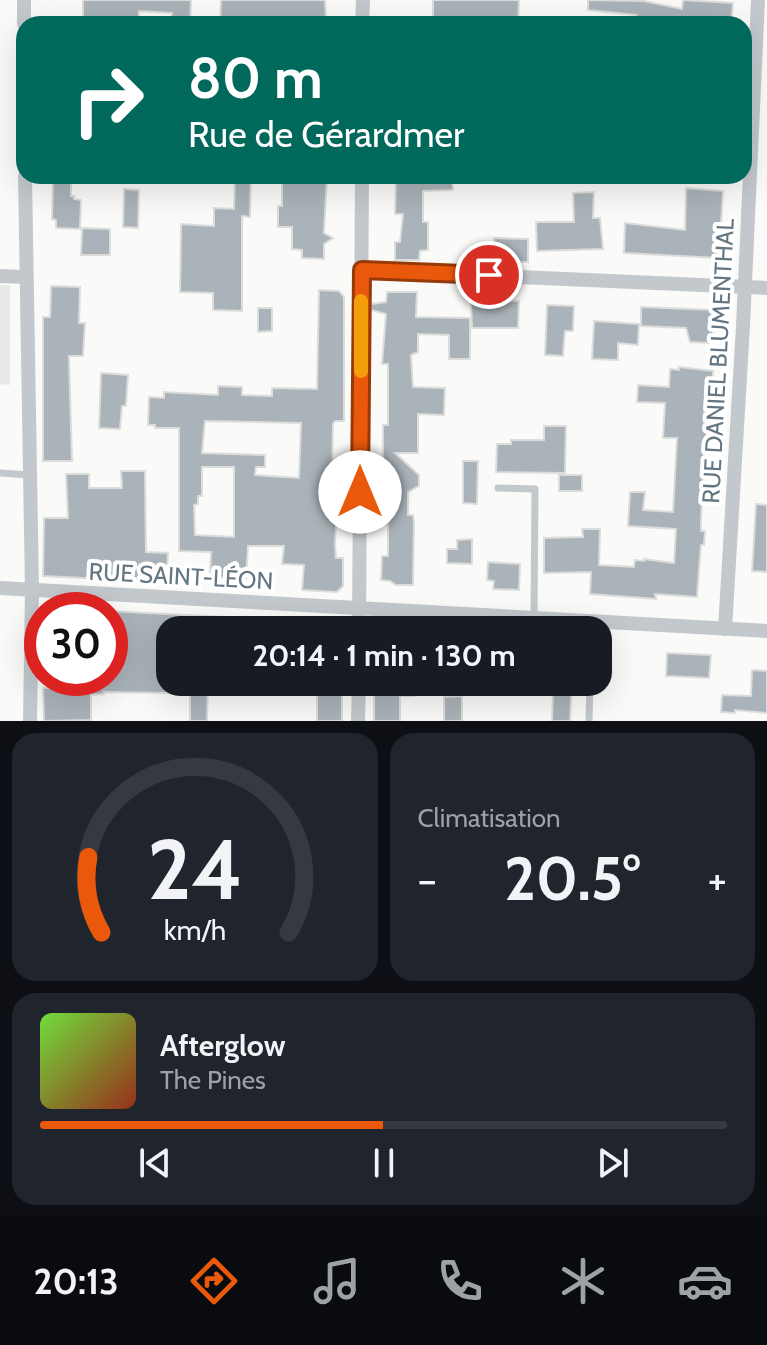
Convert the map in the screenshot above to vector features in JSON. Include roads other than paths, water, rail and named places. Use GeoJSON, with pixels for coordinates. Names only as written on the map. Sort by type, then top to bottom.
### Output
{"type":"FeatureCollection","features":[{"type":"Feature","properties":{"kind":"street","name":"RUE DANIEL BLUMENTHAL"},"geometry":{"type":"LineString","coordinates":[[752,123],[758,0]]}},
{"type":"Feature","properties":{"kind":"street"},"geometry":{"type":"LineString","coordinates":[[25,184],[32,590],[30,721]]}},
{"type":"Feature","properties":{"kind":"street"},"geometry":{"type":"LineString","coordinates":[[360,616],[362,184]]}},
{"type":"Feature","properties":{"kind":"street","name":"RUE DANIEL BLUMENTHAL"},"geometry":{"type":"LineString","coordinates":[[725,629],[749,184]]}},
{"type":"Feature","properties":{"kind":"street"},"geometry":{"type":"LineString","coordinates":[[362,270],[767,288]]}},
{"type":"Feature","properties":{"kind":"street"},"geometry":{"type":"LineString","coordinates":[[0,276],[25,277]]}},
{"type":"Feature","properties":{"kind":"street","name":"RUE SAINT-LÉON"},"geometry":{"type":"LineString","coordinates":[[0,588],[502,616]]}},
{"type":"Feature","properties":{"kind":"street","name":"RUE SAINT-LÉON"},"geometry":{"type":"LineString","coordinates":[[612,626],[767,631]]}},
{"type":"Feature","properties":{"kind":"street"},"geometry":{"type":"LineString","coordinates":[[358,721],[359,696]]}},
{"type":"Feature","properties":{"kind":"lane"},"geometry":{"type":"LineString","coordinates":[[0,473],[30,475]]}},
{"type":"Feature","properties":{"kind":"lane"},"geometry":{"type":"LineString","coordinates":[[498,488],[535,489],[534,616]]}},
{"type":"Feature","properties":{"kind":"lane"},"geometry":{"type":"LineString","coordinates":[[589,721],[590,696]]}}]}
